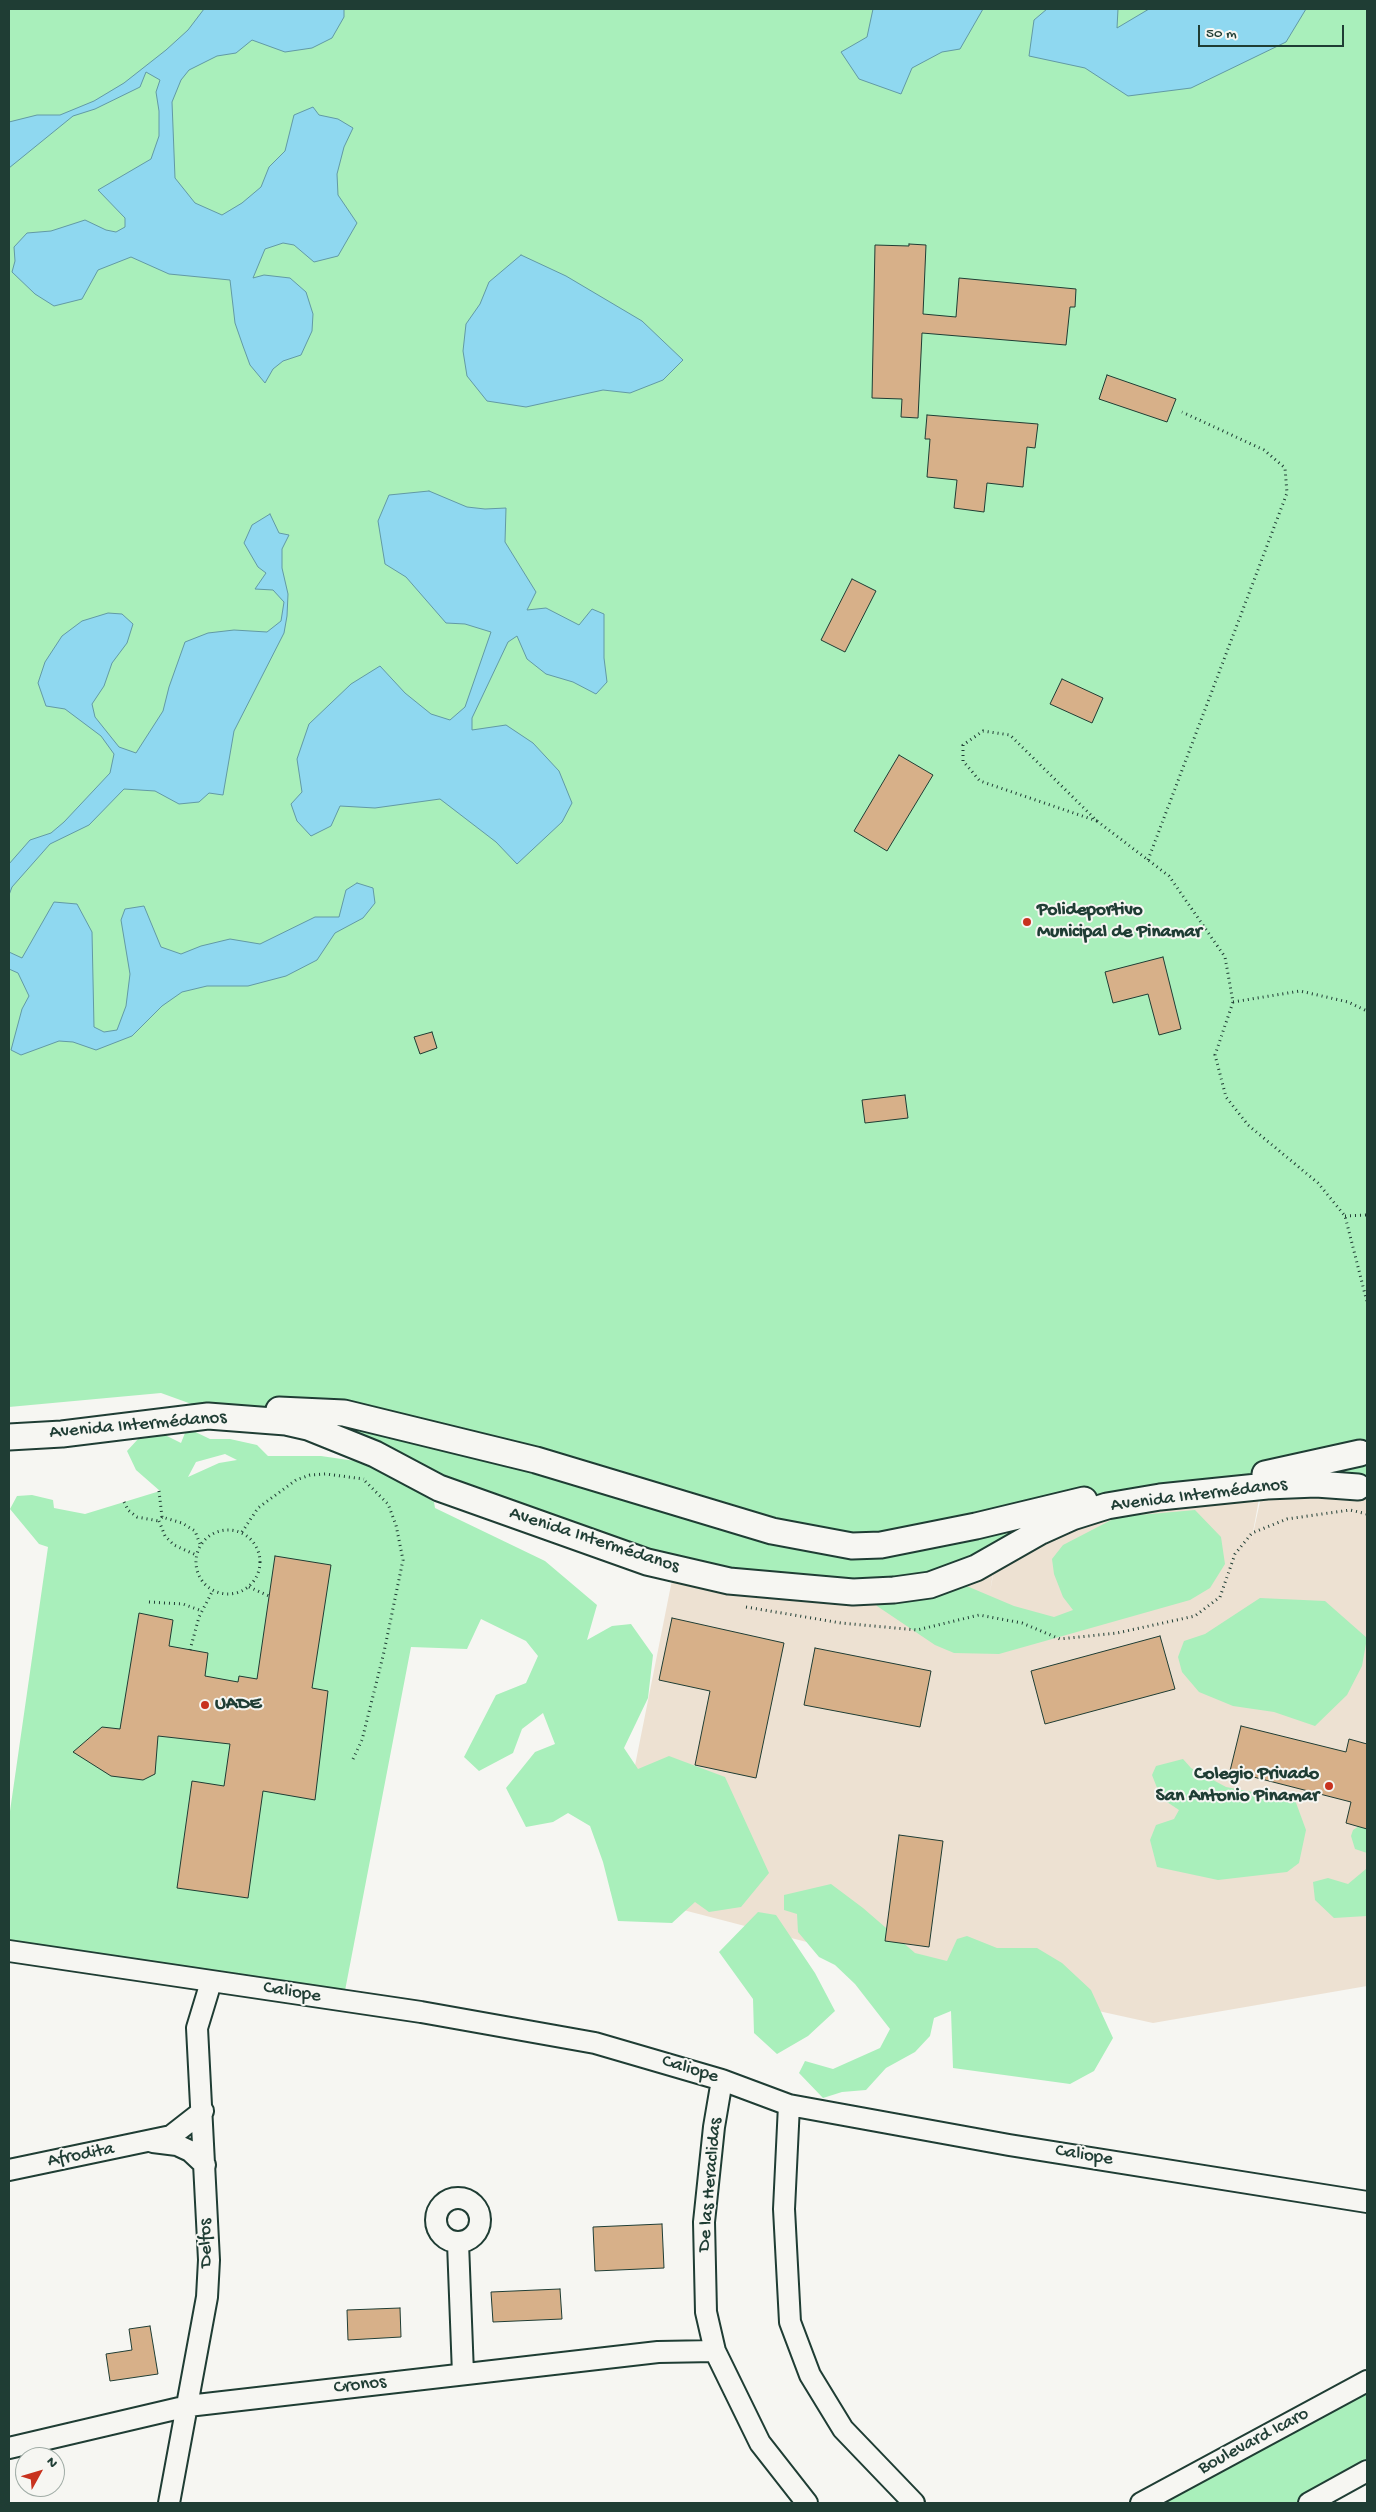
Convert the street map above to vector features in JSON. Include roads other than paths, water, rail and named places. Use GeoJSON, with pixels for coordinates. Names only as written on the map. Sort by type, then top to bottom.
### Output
{"type":"FeatureCollection","features":[{"type":"Feature","properties":{"kind":"main road","name":"Avenida Intermédanos"},"geometry":{"type":"LineString","coordinates":[[9,1430],[62,1428],[208,1410],[295,1410],[344,1413],[536,1460],[772,1531],[852,1546],[881,1544],[976,1526],[1068,1503],[1158,1486],[1265,1474],[1364,1449]]}},
{"type":"Feature","properties":{"kind":"main road","name":"Avenida Intermédanos"},"geometry":{"type":"LineString","coordinates":[[9,1437],[62,1434],[208,1416],[286,1422],[308,1427],[375,1454],[440,1488],[646,1562],[729,1581],[853,1592],[894,1590],[930,1585],[976,1568],[1072,1517],[1107,1506],[1160,1497],[1266,1486],[1316,1484],[1363,1492]]}},
{"type":"Feature","properties":{"kind":"main road"},"geometry":{"type":"LineString","coordinates":[[1363,1492],[1355,1469],[1364,1449]]}},
{"type":"Feature","properties":{"kind":"street","name":"Caliope"},"geometry":{"type":"LineString","coordinates":[[9,1951],[421,2012],[595,2043],[722,2080],[789,2105],[1009,2145],[1367,2202]]}},
{"type":"Feature","properties":{"kind":"street","name":"Delfos"},"geometry":{"type":"LineString","coordinates":[[169,2503],[207,2297],[209,2260],[198,2028],[211,1982]]}},
{"type":"Feature","properties":{"kind":"street","name":"De las Heraclidas"},"geometry":{"type":"LineString","coordinates":[[722,2080],[714,2127],[704,2222],[706,2312],[715,2351],[760,2443],[807,2503]]}},
{"type":"Feature","properties":{"kind":"street"},"geometry":{"type":"LineString","coordinates":[[789,2105],[784,2209],[790,2322],[810,2375],[843,2428],[914,2503]]}},
{"type":"Feature","properties":{"kind":"street","name":"Afrodita"},"geometry":{"type":"LineString","coordinates":[[9,2170],[154,2142],[171,2136],[203,2111]]}},
{"type":"Feature","properties":{"kind":"street","name":"Afrodita"},"geometry":{"type":"LineString","coordinates":[[154,2142],[177,2146],[190,2152],[205,2165]]}},
{"type":"Feature","properties":{"kind":"street"},"geometry":{"type":"LineString","coordinates":[[458,2243],[463,2374]]}},
{"type":"Feature","properties":{"kind":"street","name":"Cronos"},"geometry":{"type":"LineString","coordinates":[[9,2448],[188,2406],[658,2352],[715,2351]]}},
{"type":"Feature","properties":{"kind":"street","name":"Boulevard Icaro"},"geometry":{"type":"LineString","coordinates":[[1141,2503],[1367,2381]]}},
{"type":"Feature","properties":{"kind":"street"},"geometry":{"type":"LineString","coordinates":[[1309,2503],[1367,2471]]}},
{"type":"Feature","properties":{"kind":"water"},"geometry":{"type":"Polygon","coordinates":[[[204,9],[344,9],[344,17],[332,38],[312,48],[285,52],[252,40],[236,53],[217,56],[189,70],[181,80],[172,102],[175,178],[195,203],[222,215],[242,203],[261,187],[269,167],[285,151],[294,115],[313,107],[319,115],[338,119],[353,128],[344,147],[337,174],[338,195],[357,223],[338,256],[314,262],[294,245],[283,243],[265,249],[253,278],[264,275],[290,278],[306,292],[313,314],[312,331],[301,355],[283,361],[273,369],[265,383],[250,365],[235,323],[230,280],[169,274],[131,257],[98,270],[82,299],[54,306],[35,294],[12,272],[15,261],[14,247],[27,233],[51,231],[85,220],[106,230],[116,232],[125,227],[125,218],[98,190],[151,159],[159,136],[159,111],[156,92],[160,80],[146,72],[140,87],[95,109],[73,116],[9,168],[9,122],[37,115],[60,115],[94,101],[124,83],[166,50],[188,30],[204,9]]]}},
{"type":"Feature","properties":{"kind":"water"},"geometry":{"type":"Polygon","coordinates":[[[873,9],[983,9],[960,49],[942,52],[912,68],[901,94],[859,79],[841,52],[867,37],[873,9]]]}},
{"type":"Feature","properties":{"kind":"water"},"geometry":{"type":"Polygon","coordinates":[[[1047,9],[1118,9],[1117,28],[1149,9],[1306,9],[1286,42],[1191,88],[1128,96],[1085,68],[1029,56],[1034,20],[1047,9]]]}},
{"type":"Feature","properties":{"kind":"water"},"geometry":{"type":"Polygon","coordinates":[[[521,255],[566,276],[642,321],[683,360],[663,380],[630,393],[603,390],[526,407],[487,401],[467,376],[463,351],[466,324],[480,304],[489,282],[521,255]]]}},
{"type":"Feature","properties":{"kind":"water"},"geometry":{"type":"Polygon","coordinates":[[[429,491],[467,507],[485,509],[506,508],[505,542],[536,592],[527,610],[546,608],[579,625],[592,609],[604,614],[604,658],[607,682],[596,694],[573,682],[546,674],[527,659],[517,636],[508,642],[472,718],[472,730],[506,725],[533,743],[559,771],[572,803],[562,822],[517,864],[496,842],[440,799],[375,808],[340,806],[331,826],[311,836],[297,821],[291,804],[302,792],[297,759],[309,724],[351,684],[380,666],[405,693],[431,714],[450,720],[465,707],[491,632],[465,624],[446,623],[406,577],[385,564],[378,521],[389,495],[429,491]]]}},
{"type":"Feature","properties":{"kind":"water"},"geometry":{"type":"Polygon","coordinates":[[[270,514],[279,533],[289,535],[282,549],[282,568],[288,594],[287,616],[284,633],[234,731],[223,795],[209,793],[199,802],[179,804],[155,791],[124,789],[89,825],[50,844],[12,887],[9,895],[9,864],[30,840],[51,833],[64,822],[110,773],[114,754],[101,736],[65,709],[46,706],[38,683],[45,662],[62,636],[82,621],[108,613],[122,614],[133,624],[127,643],[112,663],[104,686],[92,704],[95,717],[119,747],[136,753],[163,711],[169,687],[185,642],[208,633],[234,630],[267,632],[281,621],[284,602],[273,590],[255,589],[266,573],[258,567],[244,543],[252,525],[270,514]]]}},
{"type":"Feature","properties":{"kind":"water"},"geometry":{"type":"Polygon","coordinates":[[[357,883],[373,888],[375,903],[363,918],[335,933],[317,960],[286,976],[248,986],[207,986],[182,992],[162,1006],[132,1036],[96,1050],[73,1042],[59,1041],[21,1055],[11,1050],[22,1009],[29,996],[18,973],[9,969],[9,952],[22,958],[54,902],[77,904],[92,932],[94,1027],[104,1032],[117,1030],[126,1006],[130,974],[121,920],[125,909],[144,906],[161,947],[181,954],[201,946],[230,939],[260,944],[315,917],[339,917],[346,890],[357,883]]]}},
{"type":"Feature","properties":{"kind":"place","name":"Polideportivo Municipal de Pinamar"},"geometry":{"type":"Point","coordinates":[1027,922]}},
{"type":"Feature","properties":{"kind":"place","name":"UADE"},"geometry":{"type":"Point","coordinates":[205,1705]}},
{"type":"Feature","properties":{"kind":"place","name":"Colegio Privado San Antonio Pinamar"},"geometry":{"type":"Point","coordinates":[1329,1786]}}]}
